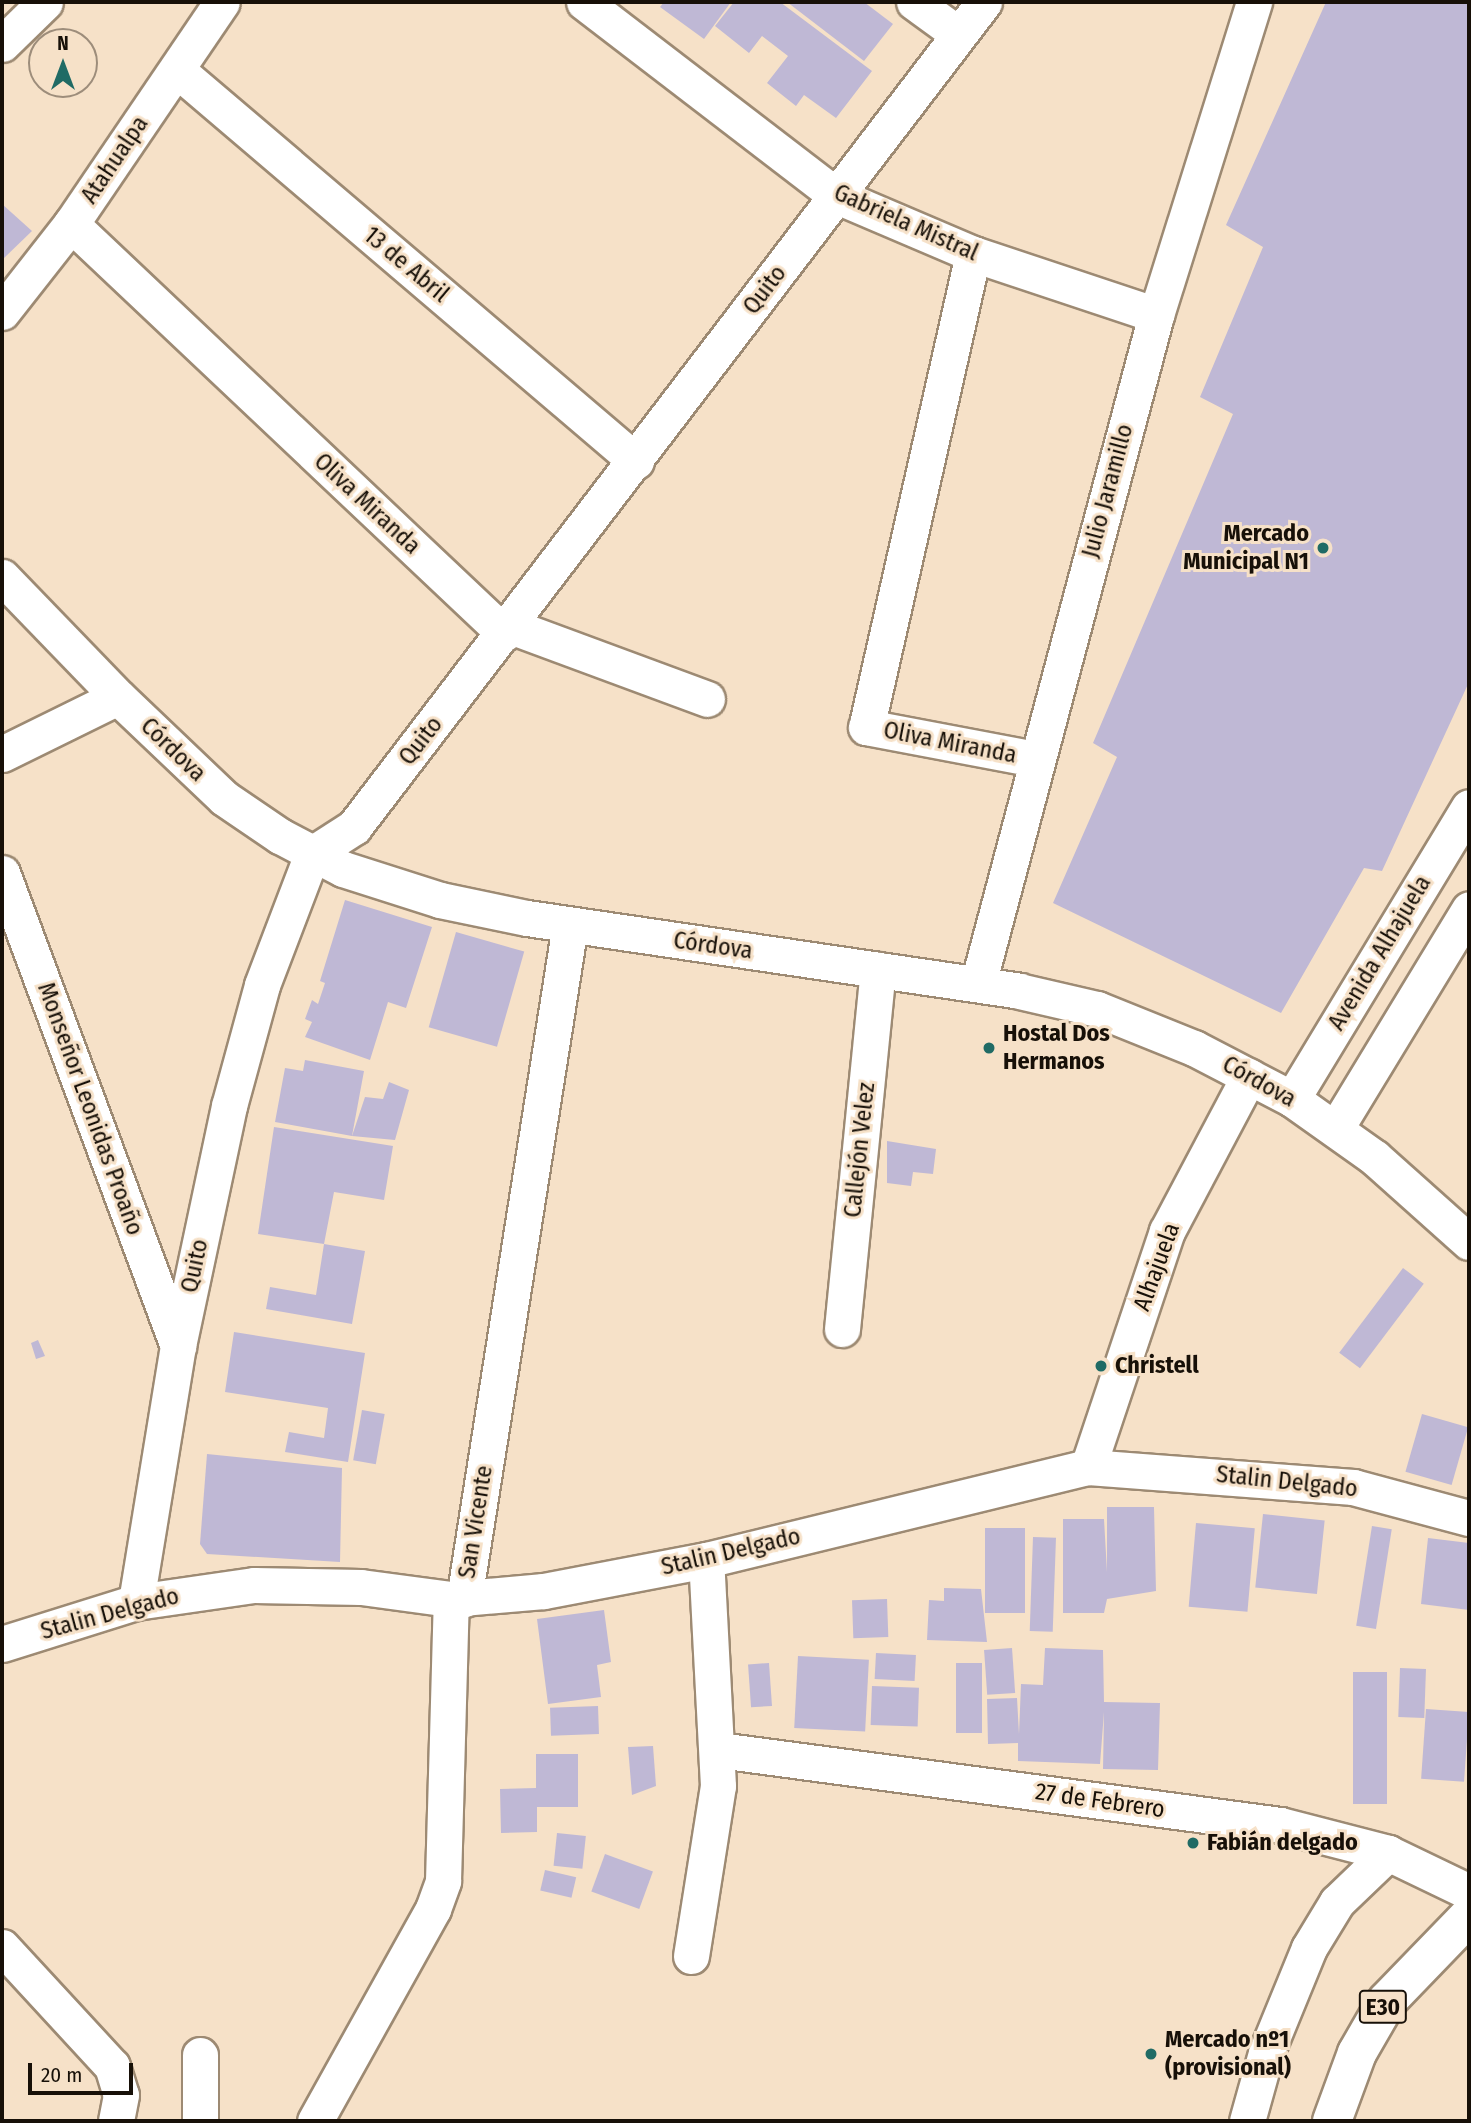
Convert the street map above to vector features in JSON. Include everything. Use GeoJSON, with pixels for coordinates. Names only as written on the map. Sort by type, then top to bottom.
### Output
{"type":"FeatureCollection","features":[{"type":"Feature","properties":{"kind":"highway","name":"E30"},"geometry":{"type":"LineString","coordinates":[[1332,2121],[1357,2053],[1387,2001],[1469,1916]]}},
{"type":"Feature","properties":{"kind":"street"},"geometry":{"type":"LineString","coordinates":[[2,44],[44,2]]}},
{"type":"Feature","properties":{"kind":"street","name":"Atahualpa"},"geometry":{"type":"LineString","coordinates":[[2,312],[71,224],[222,2]]}},
{"type":"Feature","properties":{"kind":"street","name":"Gabriela Mistral"},"geometry":{"type":"LineString","coordinates":[[584,2],[838,196],[973,254],[1156,315]]}},
{"type":"Feature","properties":{"kind":"street"},"geometry":{"type":"LineString","coordinates":[[914,2],[958,34]]}},
{"type":"Feature","properties":{"kind":"street","name":"Quito"},"geometry":{"type":"LineString","coordinates":[[136,1602],[178,1346],[229,1105],[262,985],[312,854],[354,827],[984,2]]}},
{"type":"Feature","properties":{"kind":"street","name":"Julio Jaramillo"},"geometry":{"type":"LineString","coordinates":[[978,984],[1035,759],[1156,315],[1254,2]]}},
{"type":"Feature","properties":{"kind":"street","name":"13 de Abril"},"geometry":{"type":"LineString","coordinates":[[177,70],[636,461]]}},
{"type":"Feature","properties":{"kind":"street","name":"Oliva Miranda"},"geometry":{"type":"LineString","coordinates":[[71,224],[507,630],[707,699]]}},
{"type":"Feature","properties":{"kind":"street","name":"Oliva Miranda"},"geometry":{"type":"LineString","coordinates":[[973,254],[866,727],[1035,759]]}},
{"type":"Feature","properties":{"kind":"street","name":"Córdova"},"geometry":{"type":"LineString","coordinates":[[2,577],[118,697],[224,798],[279,836],[343,869],[440,900],[570,925],[978,984],[1097,1009],[1194,1048],[1292,1099],[1336,1128],[1469,1242]]}},
{"type":"Feature","properties":{"kind":"street"},"geometry":{"type":"LineString","coordinates":[[2,754],[118,697]]}},
{"type":"Feature","properties":{"kind":"street","name":"Avenida Alhajuela"},"geometry":{"type":"LineString","coordinates":[[1292,1099],[1469,807]]}},
{"type":"Feature","properties":{"kind":"street"},"geometry":{"type":"LineString","coordinates":[[279,836],[332,835],[354,827]]}},
{"type":"Feature","properties":{"kind":"street"},"geometry":{"type":"LineString","coordinates":[[343,869],[354,827]]}},
{"type":"Feature","properties":{"kind":"street","name":"Monseñor Leonidas Proaño"},"geometry":{"type":"LineString","coordinates":[[2,873],[178,1346]]}},
{"type":"Feature","properties":{"kind":"street"},"geometry":{"type":"LineString","coordinates":[[1336,1128],[1469,909]]}},
{"type":"Feature","properties":{"kind":"street","name":"San Vicente"},"geometry":{"type":"LineString","coordinates":[[315,2121],[433,1909],[443,1881],[458,1599],[570,925]]}},
{"type":"Feature","properties":{"kind":"street","name":"Callejón Velez"},"geometry":{"type":"LineString","coordinates":[[842,1329],[878,970]]}},
{"type":"Feature","properties":{"kind":"street","name":"Alhajuela"},"geometry":{"type":"LineString","coordinates":[[1088,1467],[1167,1231],[1249,1076]]}},
{"type":"Feature","properties":{"kind":"street","name":"Stalin Delgado"},"geometry":{"type":"LineString","coordinates":[[2,1644],[136,1602],[254,1585],[308,1584],[458,1599],[544,1591],[706,1560],[1088,1467],[1353,1487],[1464,1516]]}},
{"type":"Feature","properties":{"kind":"street"},"geometry":{"type":"LineString","coordinates":[[691,1956],[714,1832],[719,1750],[706,1560]]}},
{"type":"Feature","properties":{"kind":"street","name":"27 de Febrero"},"geometry":{"type":"LineString","coordinates":[[719,1750],[1280,1825],[1388,1853],[1469,1892]]}},
{"type":"Feature","properties":{"kind":"street"},"geometry":{"type":"LineString","coordinates":[[1247,2121],[1266,2053],[1309,1948],[1337,1902],[1388,1853]]}},
{"type":"Feature","properties":{"kind":"street"},"geometry":{"type":"LineString","coordinates":[[2,1947],[112,2066],[121,2095],[117,2121]]}},
{"type":"Feature","properties":{"kind":"street"},"geometry":{"type":"LineString","coordinates":[[200,2055],[200,2121]]}},
{"type":"Feature","properties":{"kind":"building"},"geometry":{"type":"Polygon","coordinates":[[[664,2],[731,2],[704,39],[660,7],[664,2]]]}},
{"type":"Feature","properties":{"kind":"building"},"geometry":{"type":"Polygon","coordinates":[[[734,2],[780,2],[872,71],[836,118],[804,95],[796,106],[767,83],[788,56],[762,36],[749,53],[715,26],[734,2]]]}},
{"type":"Feature","properties":{"kind":"building"},"geometry":{"type":"Polygon","coordinates":[[[787,2],[864,2],[893,24],[864,61],[787,2]]]}},
{"type":"Feature","properties":{"kind":"building","name":"Mercado Municipal N1"},"geometry":{"type":"Polygon","coordinates":[[[1326,2],[1469,2],[1469,682],[1382,871],[1364,868],[1281,1013],[1053,903],[1117,757],[1093,743],[1233,414],[1200,397],[1263,247],[1226,225],[1326,2]]]}},
{"type":"Feature","properties":{"kind":"building"},"geometry":{"type":"Polygon","coordinates":[[[2,204],[32,231],[2,260],[2,204]]]}},
{"type":"Feature","properties":{"kind":"building"},"geometry":{"type":"Polygon","coordinates":[[[345,900],[432,927],[406,1008],[388,1002],[370,1060],[305,1037],[312,1022],[305,1019],[312,1000],[318,1004],[325,983],[320,981],[345,900]]]}},
{"type":"Feature","properties":{"kind":"building"},"geometry":{"type":"Polygon","coordinates":[[[456,932],[524,952],[497,1047],[429,1027],[456,932]]]}},
{"type":"Feature","properties":{"kind":"building"},"geometry":{"type":"Polygon","coordinates":[[[305,1060],[364,1071],[352,1136],[275,1122],[285,1068],[303,1071],[305,1060]]]}},
{"type":"Feature","properties":{"kind":"building"},"geometry":{"type":"Polygon","coordinates":[[[389,1082],[409,1090],[395,1140],[352,1136],[365,1097],[383,1099],[389,1082]]]}},
{"type":"Feature","properties":{"kind":"building"},"geometry":{"type":"Polygon","coordinates":[[[274,1127],[393,1146],[384,1200],[334,1192],[324,1244],[258,1234],[274,1127]]]}},
{"type":"Feature","properties":{"kind":"building"},"geometry":{"type":"Polygon","coordinates":[[[887,1141],[936,1149],[933,1174],[913,1172],[911,1186],[887,1183],[887,1141]]]}},
{"type":"Feature","properties":{"kind":"building"},"geometry":{"type":"Polygon","coordinates":[[[324,1244],[365,1251],[352,1324],[266,1309],[270,1287],[316,1295],[324,1244]]]}},
{"type":"Feature","properties":{"kind":"building"},"geometry":{"type":"Polygon","coordinates":[[[1403,1268],[1424,1284],[1360,1368],[1339,1353],[1403,1268]]]}},
{"type":"Feature","properties":{"kind":"building"},"geometry":{"type":"Polygon","coordinates":[[[234,1332],[365,1353],[348,1462],[285,1452],[289,1432],[324,1438],[328,1408],[225,1392],[234,1332]]]}},
{"type":"Feature","properties":{"kind":"building"},"geometry":{"type":"Polygon","coordinates":[[[38,1340],[45,1356],[36,1359],[31,1343],[38,1340]]]}},
{"type":"Feature","properties":{"kind":"building"},"geometry":{"type":"Polygon","coordinates":[[[362,1410],[385,1414],[376,1464],[353,1460],[362,1410]]]}},
{"type":"Feature","properties":{"kind":"building"},"geometry":{"type":"Polygon","coordinates":[[[1422,1414],[1468,1427],[1452,1485],[1405,1472],[1422,1414]]]}},
{"type":"Feature","properties":{"kind":"building"},"geometry":{"type":"Polygon","coordinates":[[[207,1454],[342,1468],[340,1562],[207,1554],[200,1544],[207,1454]]]}},
{"type":"Feature","properties":{"kind":"building"},"geometry":{"type":"Polygon","coordinates":[[[1107,1507],[1154,1507],[1156,1591],[1107,1599],[1104,1613],[1063,1613],[1063,1519],[1104,1519],[1107,1572],[1107,1507]]]}},
{"type":"Feature","properties":{"kind":"building"},"geometry":{"type":"Polygon","coordinates":[[[1263,1514],[1325,1520],[1317,1594],[1255,1588],[1263,1514]]]}},
{"type":"Feature","properties":{"kind":"building"},"geometry":{"type":"Polygon","coordinates":[[[1196,1523],[1255,1528],[1247,1612],[1189,1607],[1196,1523]]]}},
{"type":"Feature","properties":{"kind":"building"},"geometry":{"type":"Polygon","coordinates":[[[1372,1526],[1392,1529],[1376,1629],[1356,1626],[1372,1526]]]}},
{"type":"Feature","properties":{"kind":"building"},"geometry":{"type":"Polygon","coordinates":[[[985,1528],[1025,1528],[1025,1613],[985,1613],[985,1528]]]}},
{"type":"Feature","properties":{"kind":"building"},"geometry":{"type":"Polygon","coordinates":[[[1033,1537],[1056,1538],[1053,1632],[1030,1631],[1033,1537]]]}},
{"type":"Feature","properties":{"kind":"building"},"geometry":{"type":"Polygon","coordinates":[[[1428,1538],[1469,1543],[1469,1610],[1421,1604],[1428,1538]]]}},
{"type":"Feature","properties":{"kind":"building"},"geometry":{"type":"Polygon","coordinates":[[[944,1588],[981,1589],[987,1642],[927,1640],[929,1600],[944,1601],[944,1588]]]}},
{"type":"Feature","properties":{"kind":"building"},"geometry":{"type":"Polygon","coordinates":[[[887,1599],[888,1637],[853,1638],[852,1600],[887,1599]]]}},
{"type":"Feature","properties":{"kind":"building"},"geometry":{"type":"Polygon","coordinates":[[[604,1610],[611,1662],[597,1665],[601,1697],[548,1704],[537,1619],[604,1610]]]}},
{"type":"Feature","properties":{"kind":"building"},"geometry":{"type":"Polygon","coordinates":[[[1012,1648],[1015,1693],[987,1695],[984,1650],[1012,1648]]]}},
{"type":"Feature","properties":{"kind":"building"},"geometry":{"type":"Polygon","coordinates":[[[1045,1648],[1103,1650],[1104,1702],[1160,1703],[1158,1770],[1103,1769],[1104,1712],[1100,1764],[1018,1761],[1018,1743],[988,1744],[987,1699],[1017,1698],[1019,1734],[1021,1684],[1043,1685],[1045,1648]]]}},
{"type":"Feature","properties":{"kind":"building"},"geometry":{"type":"Polygon","coordinates":[[[876,1653],[916,1655],[915,1681],[875,1679],[876,1653]]]}},
{"type":"Feature","properties":{"kind":"building"},"geometry":{"type":"Polygon","coordinates":[[[798,1656],[869,1660],[865,1732],[794,1728],[798,1656]]]}},
{"type":"Feature","properties":{"kind":"building"},"geometry":{"type":"Polygon","coordinates":[[[769,1663],[772,1706],[751,1707],[748,1664],[769,1663]]]}},
{"type":"Feature","properties":{"kind":"building"},"geometry":{"type":"Polygon","coordinates":[[[956,1663],[982,1663],[982,1733],[956,1733],[956,1663]]]}},
{"type":"Feature","properties":{"kind":"building"},"geometry":{"type":"Polygon","coordinates":[[[1400,1668],[1426,1669],[1424,1718],[1398,1717],[1400,1668]]]}},
{"type":"Feature","properties":{"kind":"building"},"geometry":{"type":"Polygon","coordinates":[[[1353,1672],[1387,1672],[1387,1804],[1353,1804],[1353,1672]]]}},
{"type":"Feature","properties":{"kind":"building"},"geometry":{"type":"Polygon","coordinates":[[[872,1686],[919,1688],[918,1727],[871,1725],[872,1686]]]}},
{"type":"Feature","properties":{"kind":"building"},"geometry":{"type":"Polygon","coordinates":[[[598,1706],[599,1734],[551,1736],[550,1708],[598,1706]]]}},
{"type":"Feature","properties":{"kind":"building"},"geometry":{"type":"Polygon","coordinates":[[[1426,1709],[1469,1712],[1464,1782],[1421,1779],[1426,1709]]]}},
{"type":"Feature","properties":{"kind":"building"},"geometry":{"type":"Polygon","coordinates":[[[653,1746],[656,1786],[632,1795],[628,1747],[653,1746]]]}},
{"type":"Feature","properties":{"kind":"building"},"geometry":{"type":"Polygon","coordinates":[[[536,1754],[578,1754],[578,1807],[537,1807],[537,1832],[501,1833],[500,1789],[536,1788],[536,1754]]]}},
{"type":"Feature","properties":{"kind":"building"},"geometry":{"type":"Polygon","coordinates":[[[557,1833],[586,1836],[582,1869],[554,1866],[557,1833]]]}},
{"type":"Feature","properties":{"kind":"building"},"geometry":{"type":"Polygon","coordinates":[[[605,1854],[653,1871],[639,1909],[591,1892],[605,1854]]]}},
{"type":"Feature","properties":{"kind":"building"},"geometry":{"type":"Polygon","coordinates":[[[545,1870],[576,1877],[571,1898],[540,1890],[545,1870]]]}},
{"type":"Feature","properties":{"kind":"place","name":"Mercado Municipal N1"},"geometry":{"type":"Point","coordinates":[1323,548]}},
{"type":"Feature","properties":{"kind":"place","name":"Hostal Dos Hermanos"},"geometry":{"type":"Point","coordinates":[989,1048]}},
{"type":"Feature","properties":{"kind":"place","name":"Christell"},"geometry":{"type":"Point","coordinates":[1101,1366]}},
{"type":"Feature","properties":{"kind":"place","name":"Fabián delgado"},"geometry":{"type":"Point","coordinates":[1193,1843]}},
{"type":"Feature","properties":{"kind":"place","name":"Mercado nº1 (provisional)"},"geometry":{"type":"Point","coordinates":[1151,2054]}}]}
